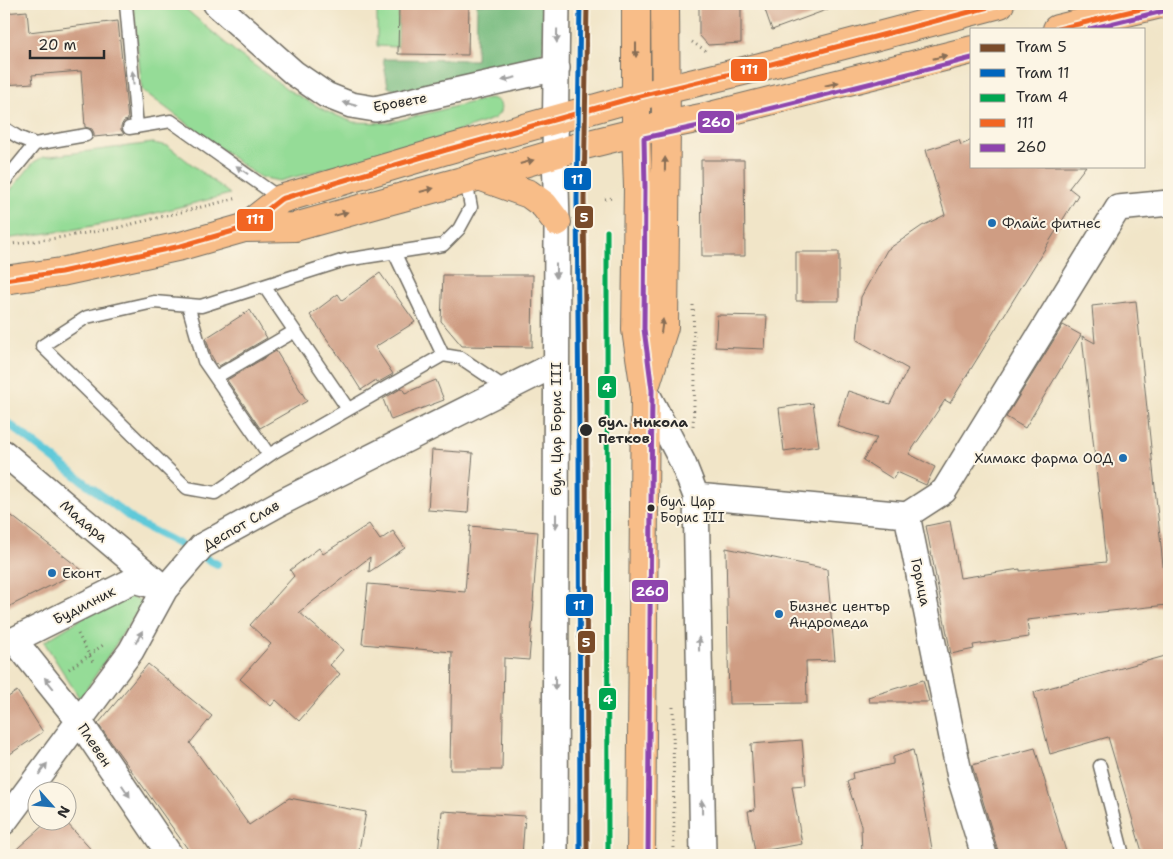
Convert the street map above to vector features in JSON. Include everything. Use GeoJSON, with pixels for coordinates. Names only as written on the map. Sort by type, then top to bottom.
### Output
{"type":"FeatureCollection","features":[{"type":"Feature","properties":{"kind":"main road"},"geometry":{"type":"LineString","coordinates":[[636,4],[638,186],[636,330],[645,390],[641,855]]}},
{"type":"Feature","properties":{"kind":"main road"},"geometry":{"type":"LineString","coordinates":[[645,390],[664,327],[665,4]]}},
{"type":"Feature","properties":{"kind":"main road"},"geometry":{"type":"LineString","coordinates":[[244,228],[282,199],[446,150],[636,97],[1000,4]]}},
{"type":"Feature","properties":{"kind":"main road"},"geometry":{"type":"LineString","coordinates":[[1061,28],[1161,4]]}},
{"type":"Feature","properties":{"kind":"main road"},"geometry":{"type":"LineString","coordinates":[[4,280],[89,266],[181,246],[244,228],[294,228],[555,153],[970,51]]}},
{"type":"Feature","properties":{"kind":"main road"},"geometry":{"type":"LineString","coordinates":[[472,178],[529,194],[544,205],[557,222]]}},
{"type":"Feature","properties":{"kind":"street","name":"бул. Цар Борис III"},"geometry":{"type":"LineString","coordinates":[[555,855],[557,222],[555,153],[557,4]]}},
{"type":"Feature","properties":{"kind":"street","name":"Еровете"},"geometry":{"type":"LineString","coordinates":[[219,5],[294,74],[326,95],[351,106],[375,109],[557,68]]}},
{"type":"Feature","properties":{"kind":"street"},"geometry":{"type":"LineString","coordinates":[[696,496],[907,515],[944,491],[1118,208],[1169,203]]}},
{"type":"Feature","properties":{"kind":"street","name":"Деспот Слав"},"geometry":{"type":"LineString","coordinates":[[4,822],[131,651],[165,589],[202,546],[280,503],[556,364]]}},
{"type":"Feature","properties":{"kind":"street"},"geometry":{"type":"LineString","coordinates":[[645,390],[683,463],[696,496],[703,855]]}},
{"type":"Feature","properties":{"kind":"street","name":"Мадара"},"geometry":{"type":"LineString","coordinates":[[4,453],[165,589]]}},
{"type":"Feature","properties":{"kind":"street","name":"Горица"},"geometry":{"type":"LineString","coordinates":[[907,515],[960,777],[984,855]]}},
{"type":"Feature","properties":{"kind":"street","name":"Будилник"},"geometry":{"type":"LineString","coordinates":[[9,641],[134,580],[165,589]]}},
{"type":"Feature","properties":{"kind":"street","name":"Плевен"},"geometry":{"type":"LineString","coordinates":[[9,641],[48,682],[79,721],[170,855]]}},
{"type":"Feature","properties":{"kind":"lane"},"geometry":{"type":"LineString","coordinates":[[126,4],[133,128],[171,121],[282,199]]}},
{"type":"Feature","properties":{"kind":"lane"},"geometry":{"type":"LineString","coordinates":[[4,128],[34,144],[86,135]]}},
{"type":"Feature","properties":{"kind":"lane"},"geometry":{"type":"LineString","coordinates":[[4,182],[34,144]]}},
{"type":"Feature","properties":{"kind":"lane"},"geometry":{"type":"LineString","coordinates":[[472,178],[470,207],[458,229],[443,245],[345,260],[201,306],[154,302],[87,317],[42,346],[187,488],[214,493],[269,456],[443,355],[461,358],[507,389]]}},
{"type":"Feature","properties":{"kind":"lane"},"geometry":{"type":"LineString","coordinates":[[394,252],[443,355]]}},
{"type":"Feature","properties":{"kind":"lane"},"geometry":{"type":"LineString","coordinates":[[264,286],[348,409]]}},
{"type":"Feature","properties":{"kind":"lane"},"geometry":{"type":"LineString","coordinates":[[188,305],[204,361],[269,456]]}},
{"type":"Feature","properties":{"kind":"lane"},"geometry":{"type":"LineString","coordinates":[[216,377],[294,331]]}},
{"type":"Feature","properties":{"kind":"lane"},"geometry":{"type":"LineString","coordinates":[[1100,766],[1123,855]]}},
{"type":"Feature","properties":{"kind":"path"},"geometry":{"type":"LineString","coordinates":[[684,38],[709,52]]}},
{"type":"Feature","properties":{"kind":"path"},"geometry":{"type":"LineString","coordinates":[[608,384],[608,528]]}},
{"type":"Feature","properties":{"kind":"path"},"geometry":{"type":"LineString","coordinates":[[67,614],[106,686]]}},
{"type":"Feature","properties":{"kind":"path"},"geometry":{"type":"LineString","coordinates":[[48,682],[103,645]]}},
{"type":"Feature","properties":{"kind":"green space"},"geometry":{"type":"Polygon","coordinates":[[[133,4],[180,4],[237,53],[290,91],[328,112],[353,122],[388,123],[489,98],[500,103],[501,110],[493,119],[419,145],[279,181],[260,177],[142,90],[133,4]]]}},
{"type":"Feature","properties":{"kind":"green space"},"geometry":{"type":"Polygon","coordinates":[[[377,4],[399,4],[398,47],[377,46],[377,4]]]}},
{"type":"Feature","properties":{"kind":"green space"},"geometry":{"type":"Polygon","coordinates":[[[477,4],[543,4],[544,49],[539,58],[529,64],[401,93],[388,87],[383,59],[476,60],[477,4]]]}},
{"type":"Feature","properties":{"kind":"green space"},"geometry":{"type":"Polygon","coordinates":[[[153,143],[168,146],[230,194],[140,217],[71,230],[4,239],[4,198],[34,162],[43,157],[153,143]]]}},
{"type":"Feature","properties":{"kind":"green space"},"geometry":{"type":"Polygon","coordinates":[[[121,594],[144,601],[80,699],[44,642],[121,594]]]}},
{"type":"Feature","properties":{"kind":"building"},"geometry":{"type":"Polygon","coordinates":[[[399,4],[469,4],[468,55],[398,54],[399,4]]]}},
{"type":"Feature","properties":{"kind":"building"},"geometry":{"type":"Polygon","coordinates":[[[699,4],[741,4],[741,43],[708,45],[699,35],[699,4]]]}},
{"type":"Feature","properties":{"kind":"building"},"geometry":{"type":"Polygon","coordinates":[[[763,4],[836,4],[837,6],[772,30],[763,4]]]}},
{"type":"Feature","properties":{"kind":"building"},"geometry":{"type":"Polygon","coordinates":[[[27,11],[29,32],[118,21],[128,120],[124,121],[121,126],[124,134],[94,137],[92,129],[85,127],[81,71],[32,75],[33,83],[4,85],[4,13],[27,11]]]}},
{"type":"Feature","properties":{"kind":"building"},"geometry":{"type":"Polygon","coordinates":[[[959,140],[961,145],[970,141],[970,168],[1084,168],[1069,188],[1078,195],[950,403],[945,400],[909,454],[935,467],[926,485],[897,472],[893,479],[863,460],[877,438],[837,426],[848,391],[890,404],[908,369],[857,340],[861,297],[887,250],[922,226],[945,215],[926,150],[959,140]]]}},
{"type":"Feature","properties":{"kind":"building"},"geometry":{"type":"Polygon","coordinates":[[[701,160],[744,160],[745,256],[702,256],[701,160]]]}},
{"type":"Feature","properties":{"kind":"building"},"geometry":{"type":"Polygon","coordinates":[[[796,252],[839,252],[839,301],[796,301],[796,252]]]}},
{"type":"Feature","properties":{"kind":"building"},"geometry":{"type":"Polygon","coordinates":[[[380,273],[415,322],[375,347],[393,374],[377,383],[376,380],[361,390],[310,315],[338,294],[342,300],[380,273]]]}},
{"type":"Feature","properties":{"kind":"building"},"geometry":{"type":"Polygon","coordinates":[[[443,275],[533,275],[532,347],[462,346],[441,321],[443,275]]]}},
{"type":"Feature","properties":{"kind":"building","name":"Химакс фарма ООД"},"geometry":{"type":"Polygon","coordinates":[[[1136,301],[1167,605],[1027,620],[1029,637],[973,645],[974,649],[951,654],[926,526],[950,521],[960,578],[1020,569],[1020,571],[1106,562],[1082,336],[1095,343],[1092,306],[1136,301]]]}},
{"type":"Feature","properties":{"kind":"building"},"geometry":{"type":"Polygon","coordinates":[[[250,310],[267,338],[219,366],[211,355],[206,338],[250,310]]]}},
{"type":"Feature","properties":{"kind":"building"},"geometry":{"type":"Polygon","coordinates":[[[717,315],[767,316],[765,349],[715,347],[717,315]]]}},
{"type":"Feature","properties":{"kind":"building"},"geometry":{"type":"Polygon","coordinates":[[[1063,325],[1081,335],[1025,428],[1006,417],[1063,325]]]}},
{"type":"Feature","properties":{"kind":"building"},"geometry":{"type":"Polygon","coordinates":[[[276,351],[307,401],[260,428],[227,380],[276,351]]]}},
{"type":"Feature","properties":{"kind":"building"},"geometry":{"type":"Polygon","coordinates":[[[436,380],[444,400],[391,420],[383,399],[402,388],[405,393],[436,380]]]}},
{"type":"Feature","properties":{"kind":"building"},"geometry":{"type":"Polygon","coordinates":[[[813,403],[819,446],[784,451],[779,408],[813,403]]]}},
{"type":"Feature","properties":{"kind":"building"},"geometry":{"type":"Polygon","coordinates":[[[432,450],[473,453],[468,513],[428,510],[432,450]]]}},
{"type":"Feature","properties":{"kind":"building"},"geometry":{"type":"Polygon","coordinates":[[[4,510],[82,570],[4,609],[4,510]]]}},
{"type":"Feature","properties":{"kind":"building"},"geometry":{"type":"Polygon","coordinates":[[[369,524],[380,540],[393,531],[405,548],[369,572],[370,557],[299,612],[343,650],[330,665],[340,674],[299,721],[276,700],[271,706],[240,679],[271,644],[250,625],[294,576],[290,570],[319,548],[323,554],[369,524]]]}},
{"type":"Feature","properties":{"kind":"building"},"geometry":{"type":"Polygon","coordinates":[[[470,526],[538,532],[529,660],[504,658],[502,770],[450,770],[452,652],[362,644],[368,584],[465,592],[470,526]]]}},
{"type":"Feature","properties":{"kind":"building","name":"Бизнес център Андромеда"},"geometry":{"type":"Polygon","coordinates":[[[726,548],[827,569],[835,660],[806,661],[807,703],[729,704],[726,548]]]}},
{"type":"Feature","properties":{"kind":"building"},"geometry":{"type":"Polygon","coordinates":[[[1169,655],[1169,855],[1143,855],[1108,737],[1050,754],[1034,692],[1169,655]]]}},
{"type":"Feature","properties":{"kind":"building"},"geometry":{"type":"Polygon","coordinates":[[[148,664],[212,716],[190,743],[249,825],[289,798],[366,812],[358,855],[192,855],[98,724],[148,664]]]}},
{"type":"Feature","properties":{"kind":"building"},"geometry":{"type":"Polygon","coordinates":[[[923,680],[929,702],[869,702],[868,697],[923,680]]]}},
{"type":"Feature","properties":{"kind":"building"},"geometry":{"type":"Polygon","coordinates":[[[17,691],[43,732],[4,758],[4,700],[17,691]]]}},
{"type":"Feature","properties":{"kind":"building"},"geometry":{"type":"Polygon","coordinates":[[[802,740],[806,785],[792,786],[802,844],[755,852],[748,811],[755,810],[751,744],[802,740]]]}},
{"type":"Feature","properties":{"kind":"building"},"geometry":{"type":"Polygon","coordinates":[[[1035,748],[1067,855],[998,855],[972,765],[1035,748]]]}},
{"type":"Feature","properties":{"kind":"building"},"geometry":{"type":"Polygon","coordinates":[[[913,750],[933,855],[862,855],[861,826],[847,782],[853,779],[852,773],[893,764],[893,757],[913,750]]]}},
{"type":"Feature","properties":{"kind":"building"},"geometry":{"type":"Polygon","coordinates":[[[442,811],[525,816],[522,855],[438,855],[442,811]]]}},
{"type":"Feature","properties":{"kind":"building"},"geometry":{"type":"Polygon","coordinates":[[[36,832],[75,832],[96,855],[10,855],[36,832]]]}},
{"type":"Feature","properties":{"kind":"waterway"},"geometry":{"type":"LineString","coordinates":[[4,420],[136,522],[217,564]]}},
{"type":"Feature","properties":{"kind":"tram line","name":"11"},"geometry":{"type":"LineString","coordinates":[[580,4],[577,198],[580,855]]}},
{"type":"Feature","properties":{"kind":"tram line","name":"5"},"geometry":{"type":"LineString","coordinates":[[587,4],[584,198],[587,855]]}},
{"type":"Feature","properties":{"kind":"tram line","name":"4"},"geometry":{"type":"LineString","coordinates":[[607,231],[608,855]]}},
{"type":"Feature","properties":{"kind":"transit line","name":"111"},"geometry":{"type":"LineString","coordinates":[[4,280],[61,272],[181,246],[244,228],[281,199],[446,150],[636,97],[760,67],[1000,4]]}},
{"type":"Feature","properties":{"kind":"transit line","name":"111"},"geometry":{"type":"LineString","coordinates":[[1062,28],[1161,4]]}},
{"type":"Feature","properties":{"kind":"transit line","name":"260"},"geometry":{"type":"LineString","coordinates":[[1094,28],[1163,11]]}},
{"type":"Feature","properties":{"kind":"transit line","name":"260"},"geometry":{"type":"LineString","coordinates":[[648,855],[652,390],[644,329],[644,138],[708,124],[970,58]]}},
{"type":"Feature","properties":{"kind":"place","name":"Флайс фитнес"},"geometry":{"type":"Point","coordinates":[992,223]}},
{"type":"Feature","properties":{"kind":"place","name":"бул. Никола Петков"},"geometry":{"type":"Point","coordinates":[586,430]}},
{"type":"Feature","properties":{"kind":"place","name":"Химакс фарма ООД"},"geometry":{"type":"Point","coordinates":[1123,458]}},
{"type":"Feature","properties":{"kind":"place","name":"бул. Цар Борис ІІІ"},"geometry":{"type":"Point","coordinates":[651,508]}},
{"type":"Feature","properties":{"kind":"place","name":"Еконт"},"geometry":{"type":"Point","coordinates":[52,573]}},
{"type":"Feature","properties":{"kind":"place","name":"Бизнес център Андромеда"},"geometry":{"type":"Point","coordinates":[779,614]}}]}
